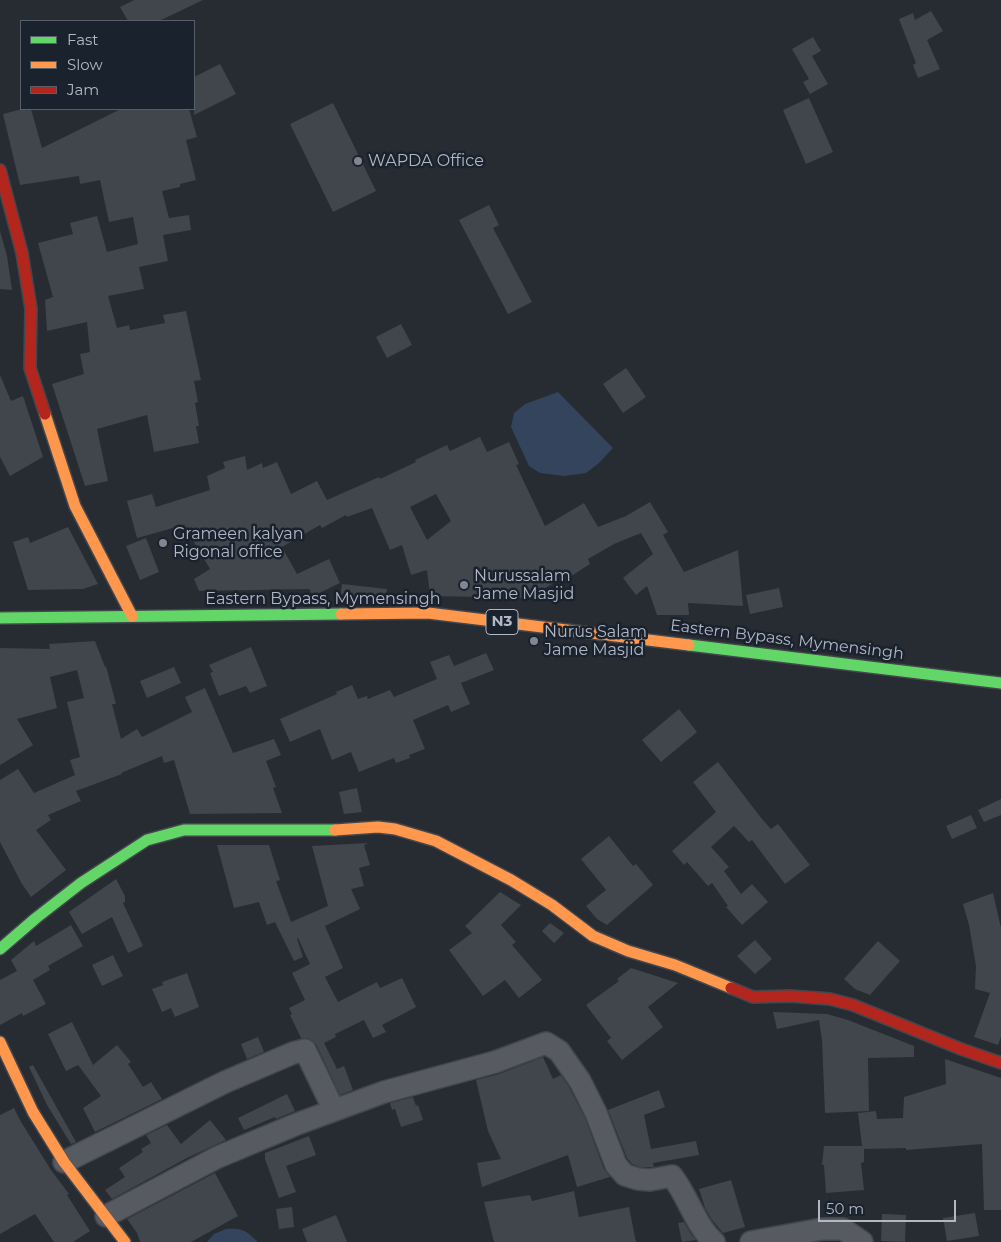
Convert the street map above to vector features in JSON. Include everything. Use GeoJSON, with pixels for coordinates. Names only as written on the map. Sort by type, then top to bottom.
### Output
{"type":"FeatureCollection","features":[{"type":"Feature","properties":{"kind":"main road"},"geometry":{"type":"LineString","coordinates":[[0,170],[22,253],[31,309],[30,368],[75,506],[132,616]]}},
{"type":"Feature","properties":{"kind":"main road","name":"Eastern Bypass, Mymensingh"},"geometry":{"type":"LineString","coordinates":[[0,618],[428,613],[1001,683]]}},
{"type":"Feature","properties":{"kind":"main road"},"geometry":{"type":"LineString","coordinates":[[0,949],[81,883],[146,840],[184,830],[317,831],[378,827],[395,829],[436,841],[511,880],[552,905],[592,936],[628,951],[675,965],[753,997],[791,996],[830,999],[853,1005],[910,1026],[961,1049],[1001,1063]]}},
{"type":"Feature","properties":{"kind":"main road"},"geometry":{"type":"LineString","coordinates":[[0,1042],[33,1112],[64,1162],[125,1242]]}},
{"type":"Feature","properties":{"kind":"street"},"geometry":{"type":"LineString","coordinates":[[106,1216],[218,1157],[297,1124],[384,1092],[495,1062],[546,1043],[559,1051],[580,1081],[596,1113],[616,1165],[625,1175],[638,1180],[672,1176],[682,1188],[706,1234],[714,1242]]}},
{"type":"Feature","properties":{"kind":"street"},"geometry":{"type":"LineString","coordinates":[[64,1162],[225,1082],[305,1050],[334,1110]]}},
{"type":"Feature","properties":{"kind":"street"},"geometry":{"type":"LineString","coordinates":[[750,1242],[822,1228],[843,1229],[862,1242]]}},
{"type":"Feature","properties":{"kind":"water"},"geometry":{"type":"Polygon","coordinates":[[[558,392],[613,448],[586,473],[564,476],[540,473],[529,466],[511,427],[514,413],[525,404],[558,392]]]}},
{"type":"Feature","properties":{"kind":"water"},"geometry":{"type":"Polygon","coordinates":[[[226,1229],[244,1231],[258,1242],[207,1242],[214,1234],[226,1229]]]}},
{"type":"Feature","properties":{"kind":"building"},"geometry":{"type":"Polygon","coordinates":[[[134,0],[203,0],[161,20],[127,20],[120,7],[134,0]]]}},
{"type":"Feature","properties":{"kind":"building"},"geometry":{"type":"Polygon","coordinates":[[[931,11],[943,31],[927,40],[940,69],[918,78],[913,65],[916,63],[899,19],[913,13],[915,20],[931,11]]]}},
{"type":"Feature","properties":{"kind":"building"},"geometry":{"type":"Polygon","coordinates":[[[813,37],[821,51],[812,56],[828,84],[810,94],[803,82],[809,79],[792,49],[813,37]]]}},
{"type":"Feature","properties":{"kind":"building"},"geometry":{"type":"Polygon","coordinates":[[[220,64],[236,94],[194,115],[195,76],[220,64]]]}},
{"type":"Feature","properties":{"kind":"building"},"geometry":{"type":"Polygon","coordinates":[[[809,98],[833,152],[806,164],[783,110],[809,98]]]}},
{"type":"Feature","properties":{"kind":"building"},"geometry":{"type":"Polygon","coordinates":[[[333,103],[376,191],[333,212],[290,124],[333,103]]]}},
{"type":"Feature","properties":{"kind":"building"},"geometry":{"type":"Polygon","coordinates":[[[20,110],[31,110],[42,148],[119,110],[189,110],[197,137],[186,140],[196,180],[180,184],[180,187],[162,191],[169,218],[189,215],[191,230],[163,235],[168,261],[139,267],[144,289],[108,296],[117,328],[129,325],[130,330],[165,323],[163,315],[186,311],[201,380],[194,381],[198,402],[195,403],[199,426],[196,426],[199,443],[154,452],[147,415],[97,429],[108,481],[85,486],[52,384],[84,374],[80,354],[90,352],[87,322],[47,331],[45,300],[53,297],[38,243],[73,234],[70,223],[97,216],[107,252],[138,244],[133,217],[109,222],[100,180],[80,184],[79,176],[20,185],[3,114],[20,110]]]}},
{"type":"Feature","properties":{"kind":"building"},"geometry":{"type":"Polygon","coordinates":[[[489,205],[499,225],[493,228],[532,302],[508,314],[459,220],[489,205]]]}},
{"type":"Feature","properties":{"kind":"building"},"geometry":{"type":"Polygon","coordinates":[[[0,231],[7,256],[12,290],[0,289],[0,231]]]}},
{"type":"Feature","properties":{"kind":"building"},"geometry":{"type":"Polygon","coordinates":[[[401,324],[412,345],[387,358],[376,337],[401,324]]]}},
{"type":"Feature","properties":{"kind":"building"},"geometry":{"type":"Polygon","coordinates":[[[626,368],[646,397],[623,413],[603,384],[626,368]]]}},
{"type":"Feature","properties":{"kind":"building"},"geometry":{"type":"Polygon","coordinates":[[[0,375],[11,401],[23,396],[43,457],[10,476],[0,457],[0,375]]]}},
{"type":"Feature","properties":{"kind":"building"},"geometry":{"type":"Polygon","coordinates":[[[480,437],[487,452],[509,442],[519,464],[516,465],[545,526],[584,503],[598,527],[626,516],[650,502],[668,532],[663,535],[684,572],[738,550],[743,606],[688,603],[689,615],[657,615],[647,586],[636,595],[623,578],[653,554],[641,533],[614,544],[588,559],[590,564],[565,580],[563,578],[527,598],[430,596],[427,570],[411,575],[402,545],[390,550],[372,508],[347,517],[346,515],[322,528],[320,525],[282,547],[297,574],[329,559],[340,583],[313,596],[309,589],[199,591],[194,579],[210,569],[184,525],[137,538],[127,501],[152,494],[156,507],[210,490],[207,476],[225,468],[223,462],[245,456],[247,470],[262,463],[263,468],[277,462],[291,494],[317,481],[327,500],[379,477],[380,479],[447,445],[450,451],[480,437]],[[436,494],[410,507],[427,540],[451,521],[436,494]]]}},
{"type":"Feature","properties":{"kind":"building"},"geometry":{"type":"Polygon","coordinates":[[[68,527],[98,584],[83,589],[28,590],[13,542],[28,537],[30,543],[68,527]]]}},
{"type":"Feature","properties":{"kind":"building"},"geometry":{"type":"Polygon","coordinates":[[[146,538],[159,572],[140,580],[126,546],[146,538]]]}},
{"type":"Feature","properties":{"kind":"building"},"geometry":{"type":"Polygon","coordinates":[[[342,584],[387,589],[386,598],[340,598],[342,584]]]}},
{"type":"Feature","properties":{"kind":"building"},"geometry":{"type":"Polygon","coordinates":[[[779,588],[783,607],[750,614],[746,595],[779,588]]]}},
{"type":"Feature","properties":{"kind":"building"},"geometry":{"type":"Polygon","coordinates":[[[95,641],[106,666],[116,704],[112,704],[121,739],[137,729],[142,737],[192,712],[185,697],[205,688],[233,753],[274,739],[281,755],[266,761],[276,787],[273,788],[282,813],[190,814],[174,760],[164,763],[162,756],[122,774],[76,791],[81,801],[48,815],[51,820],[36,830],[66,870],[31,897],[0,842],[0,780],[18,769],[34,793],[75,775],[70,760],[80,757],[67,702],[84,698],[77,670],[50,677],[57,708],[17,719],[33,745],[0,765],[0,648],[50,649],[49,644],[95,641]]]}},
{"type":"Feature","properties":{"kind":"building"},"geometry":{"type":"Polygon","coordinates":[[[251,647],[267,686],[250,693],[246,686],[219,696],[210,673],[213,672],[209,665],[251,647]]]}},
{"type":"Feature","properties":{"kind":"building"},"geometry":{"type":"Polygon","coordinates":[[[486,653],[494,670],[461,683],[470,704],[451,712],[448,705],[413,720],[425,749],[409,755],[410,758],[396,763],[394,758],[359,772],[351,752],[332,760],[320,729],[290,742],[280,719],[337,694],[336,692],[352,685],[358,699],[367,696],[368,699],[390,690],[394,697],[437,679],[430,662],[449,655],[454,666],[486,653]]]}},
{"type":"Feature","properties":{"kind":"building"},"geometry":{"type":"Polygon","coordinates":[[[174,667],[181,683],[147,698],[140,681],[174,667]]]}},
{"type":"Feature","properties":{"kind":"building"},"geometry":{"type":"Polygon","coordinates":[[[679,709],[697,732],[661,762],[642,740],[679,709]]]}},
{"type":"Feature","properties":{"kind":"building"},"geometry":{"type":"Polygon","coordinates":[[[718,762],[762,819],[771,829],[778,824],[810,865],[785,884],[752,840],[749,842],[734,826],[711,847],[729,867],[724,871],[741,894],[752,884],[768,902],[742,925],[726,907],[728,906],[712,883],[708,886],[687,862],[684,865],[672,851],[716,812],[693,782],[718,762]]]}},
{"type":"Feature","properties":{"kind":"building"},"geometry":{"type":"Polygon","coordinates":[[[357,788],[362,812],[344,814],[339,792],[357,788]]]}},
{"type":"Feature","properties":{"kind":"building"},"geometry":{"type":"Polygon","coordinates":[[[1001,799],[1001,815],[984,822],[978,810],[1001,799]]]}},
{"type":"Feature","properties":{"kind":"building"},"geometry":{"type":"Polygon","coordinates":[[[971,815],[977,828],[952,839],[946,826],[971,815]]]}},
{"type":"Feature","properties":{"kind":"building"},"geometry":{"type":"Polygon","coordinates":[[[609,836],[633,866],[636,864],[653,885],[607,925],[597,919],[586,906],[606,890],[581,859],[609,836]]]}},
{"type":"Feature","properties":{"kind":"building"},"geometry":{"type":"Polygon","coordinates":[[[368,843],[364,845],[370,865],[359,868],[364,886],[351,889],[360,909],[325,926],[343,968],[325,977],[338,1002],[377,982],[380,988],[402,978],[416,1007],[382,1025],[386,1032],[373,1038],[364,1020],[335,1034],[336,1037],[324,1043],[337,1069],[344,1066],[353,1090],[340,1095],[316,1044],[308,1038],[301,1038],[290,1015],[292,1014],[289,1008],[305,1000],[292,973],[310,964],[298,938],[303,957],[294,961],[275,922],[267,925],[259,902],[234,908],[217,845],[269,845],[280,880],[276,881],[291,922],[328,906],[312,846],[368,843]]]}},
{"type":"Feature","properties":{"kind":"building"},"geometry":{"type":"Polygon","coordinates":[[[116,879],[125,896],[125,902],[123,903],[143,946],[128,953],[112,917],[82,934],[69,912],[116,879]]]}},
{"type":"Feature","properties":{"kind":"building"},"geometry":{"type":"Polygon","coordinates":[[[500,892],[521,905],[501,925],[516,942],[512,945],[542,980],[519,998],[505,980],[483,996],[449,950],[472,933],[465,926],[500,892]]]}},
{"type":"Feature","properties":{"kind":"building"},"geometry":{"type":"Polygon","coordinates":[[[993,893],[1001,928],[1001,1037],[998,1045],[974,1037],[990,993],[975,989],[976,966],[969,925],[963,904],[993,893]]]}},
{"type":"Feature","properties":{"kind":"building"},"geometry":{"type":"Polygon","coordinates":[[[550,923],[564,933],[554,943],[542,931],[550,923]]]}},
{"type":"Feature","properties":{"kind":"building"},"geometry":{"type":"Polygon","coordinates":[[[71,925],[83,946],[48,966],[50,970],[33,980],[46,1004],[23,1016],[22,1013],[0,1025],[0,980],[17,971],[11,960],[34,941],[36,946],[71,925]]]}},
{"type":"Feature","properties":{"kind":"building"},"geometry":{"type":"Polygon","coordinates":[[[755,940],[772,959],[755,974],[737,956],[755,940]]]}},
{"type":"Feature","properties":{"kind":"building"},"geometry":{"type":"Polygon","coordinates":[[[878,941],[900,961],[870,995],[855,989],[844,979],[878,941]]]}},
{"type":"Feature","properties":{"kind":"building"},"geometry":{"type":"Polygon","coordinates":[[[113,955],[123,976],[102,986],[92,965],[113,955]]]}},
{"type":"Feature","properties":{"kind":"building"},"geometry":{"type":"Polygon","coordinates":[[[631,968],[678,983],[648,1007],[663,1027],[622,1060],[607,1041],[611,1038],[586,1005],[619,981],[617,979],[631,968]]]}},
{"type":"Feature","properties":{"kind":"building"},"geometry":{"type":"Polygon","coordinates":[[[187,973],[199,1007],[175,1017],[171,1008],[162,1012],[152,989],[163,985],[162,982],[187,973]]]}},
{"type":"Feature","properties":{"kind":"building"},"geometry":{"type":"Polygon","coordinates":[[[773,1012],[827,1014],[848,1020],[914,1046],[914,1057],[868,1058],[869,1111],[825,1113],[822,1040],[819,1020],[777,1029],[773,1012]]]}},
{"type":"Feature","properties":{"kind":"building"},"geometry":{"type":"Polygon","coordinates":[[[72,1022],[93,1065],[117,1045],[131,1062],[128,1064],[143,1087],[151,1082],[162,1099],[95,1132],[83,1108],[101,1096],[78,1065],[66,1071],[48,1034],[72,1022]]]}},
{"type":"Feature","properties":{"kind":"building"},"geometry":{"type":"Polygon","coordinates":[[[258,1037],[264,1052],[247,1059],[241,1044],[258,1037]]]}},
{"type":"Feature","properties":{"kind":"building"},"geometry":{"type":"Polygon","coordinates":[[[543,1057],[553,1079],[561,1075],[569,1087],[585,1118],[604,1169],[610,1177],[577,1187],[568,1155],[482,1187],[477,1163],[501,1159],[488,1131],[476,1080],[499,1074],[543,1057]]]}},
{"type":"Feature","properties":{"kind":"building"},"geometry":{"type":"Polygon","coordinates":[[[945,1059],[1001,1078],[1001,1210],[984,1210],[982,1144],[906,1150],[906,1148],[864,1149],[864,1162],[861,1163],[864,1190],[826,1193],[824,1165],[822,1165],[824,1146],[862,1146],[858,1113],[876,1111],[877,1119],[903,1118],[904,1097],[946,1084],[945,1059]]]}},
{"type":"Feature","properties":{"kind":"building"},"geometry":{"type":"Polygon","coordinates":[[[33,1065],[76,1142],[71,1144],[47,1105],[29,1067],[33,1065]]]}},
{"type":"Feature","properties":{"kind":"building"},"geometry":{"type":"Polygon","coordinates":[[[659,1090],[665,1107],[644,1115],[651,1149],[696,1141],[699,1155],[653,1163],[654,1167],[640,1167],[632,1164],[627,1158],[608,1110],[659,1090]]]}},
{"type":"Feature","properties":{"kind":"building"},"geometry":{"type":"Polygon","coordinates":[[[287,1094],[295,1111],[244,1130],[238,1118],[287,1094]]]}},
{"type":"Feature","properties":{"kind":"building"},"geometry":{"type":"Polygon","coordinates":[[[413,1097],[423,1120],[401,1127],[395,1109],[392,1110],[390,1103],[413,1097]]]}},
{"type":"Feature","properties":{"kind":"building"},"geometry":{"type":"Polygon","coordinates":[[[14,1108],[51,1170],[69,1194],[67,1195],[90,1231],[73,1242],[54,1242],[35,1214],[0,1234],[0,1115],[14,1108]]]}},
{"type":"Feature","properties":{"kind":"building"},"geometry":{"type":"Polygon","coordinates":[[[210,1120],[226,1140],[187,1158],[112,1199],[105,1190],[125,1177],[119,1168],[143,1152],[141,1149],[151,1143],[146,1135],[167,1125],[181,1144],[210,1120]]]}},
{"type":"Feature","properties":{"kind":"building"},"geometry":{"type":"Polygon","coordinates":[[[309,1136],[316,1155],[286,1166],[296,1192],[279,1198],[265,1159],[265,1153],[309,1136]]]}},
{"type":"Feature","properties":{"kind":"building"},"geometry":{"type":"Polygon","coordinates":[[[215,1173],[238,1216],[191,1242],[140,1242],[137,1233],[127,1219],[215,1173]]]}},
{"type":"Feature","properties":{"kind":"building"},"geometry":{"type":"Polygon","coordinates":[[[731,1180],[745,1227],[723,1233],[705,1208],[699,1189],[731,1180]]]}},
{"type":"Feature","properties":{"kind":"building"},"geometry":{"type":"Polygon","coordinates":[[[574,1191],[579,1217],[629,1207],[636,1242],[494,1242],[484,1202],[530,1195],[532,1201],[574,1191]]]}},
{"type":"Feature","properties":{"kind":"building"},"geometry":{"type":"Polygon","coordinates":[[[292,1207],[294,1227],[279,1229],[276,1209],[292,1207]]]}},
{"type":"Feature","properties":{"kind":"building"},"geometry":{"type":"Polygon","coordinates":[[[975,1213],[979,1236],[947,1241],[943,1218],[975,1213]]]}},
{"type":"Feature","properties":{"kind":"building"},"geometry":{"type":"Polygon","coordinates":[[[882,1214],[906,1215],[905,1242],[881,1241],[882,1214]]]}},
{"type":"Feature","properties":{"kind":"building"},"geometry":{"type":"Polygon","coordinates":[[[336,1215],[347,1242],[307,1242],[302,1229],[336,1215]]]}},
{"type":"Feature","properties":{"kind":"building"},"geometry":{"type":"Polygon","coordinates":[[[684,1222],[696,1240],[682,1242],[678,1223],[684,1222]]]}},
{"type":"Feature","properties":{"kind":"traffic: fast"},"geometry":{"type":"LineString","coordinates":[[0,618],[341,614]]}},
{"type":"Feature","properties":{"kind":"traffic: fast"},"geometry":{"type":"LineString","coordinates":[[689,645],[1001,683]]}},
{"type":"Feature","properties":{"kind":"traffic: fast"},"geometry":{"type":"LineString","coordinates":[[0,949],[81,883],[147,840],[184,830],[335,830]]}},
{"type":"Feature","properties":{"kind":"traffic: slow"},"geometry":{"type":"LineString","coordinates":[[45,414],[75,506],[132,616]]}},
{"type":"Feature","properties":{"kind":"traffic: slow"},"geometry":{"type":"LineString","coordinates":[[341,614],[428,613],[689,645]]}},
{"type":"Feature","properties":{"kind":"traffic: slow"},"geometry":{"type":"LineString","coordinates":[[335,830],[378,827],[395,829],[436,841],[511,880],[552,905],[593,936],[628,951],[675,965],[731,988]]}},
{"type":"Feature","properties":{"kind":"traffic: slow"},"geometry":{"type":"LineString","coordinates":[[0,1042],[33,1112],[64,1162],[125,1242]]}},
{"type":"Feature","properties":{"kind":"traffic: jam"},"geometry":{"type":"LineString","coordinates":[[0,170],[22,253],[31,309],[30,368],[45,414]]}},
{"type":"Feature","properties":{"kind":"traffic: jam"},"geometry":{"type":"LineString","coordinates":[[731,988],[753,997],[791,996],[830,999],[853,1005],[961,1049],[1001,1063]]}},
{"type":"Feature","properties":{"kind":"place","name":"WAPDA Office"},"geometry":{"type":"Point","coordinates":[358,161]}},
{"type":"Feature","properties":{"kind":"place","name":"Grameen kalyan Rigonal office"},"geometry":{"type":"Point","coordinates":[163,543]}},
{"type":"Feature","properties":{"kind":"place","name":"Nurussalam Jame Masjid"},"geometry":{"type":"Point","coordinates":[464,585]}},
{"type":"Feature","properties":{"kind":"place","name":"Nurus Salam Jame Masjid"},"geometry":{"type":"Point","coordinates":[534,641]}}]}
